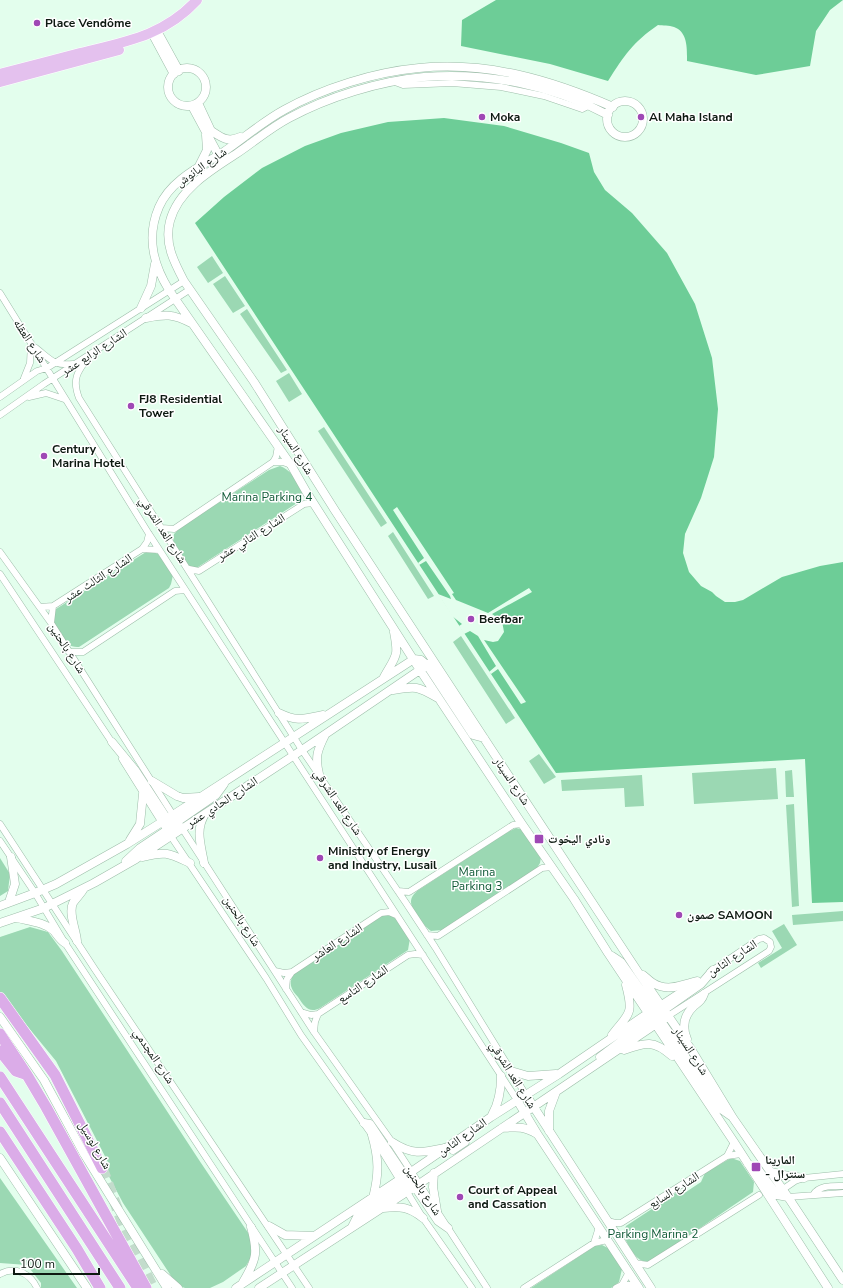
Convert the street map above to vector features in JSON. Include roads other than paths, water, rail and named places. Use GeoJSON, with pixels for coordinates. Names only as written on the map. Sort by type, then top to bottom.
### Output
{"type":"FeatureCollection","features":[{"type":"Feature","properties":{"kind":"highway"},"geometry":{"type":"LineString","coordinates":[[0,998],[55,1075],[102,1168]]}},
{"type":"Feature","properties":{"kind":"highway"},"geometry":{"type":"LineString","coordinates":[[0,1034],[46,1107],[146,1288]]}},
{"type":"Feature","properties":{"kind":"highway"},"geometry":{"type":"LineString","coordinates":[[0,1051],[16,1071],[27,1075]]}},
{"type":"Feature","properties":{"kind":"highway"},"geometry":{"type":"LineString","coordinates":[[0,1077],[138,1288]]}},
{"type":"Feature","properties":{"kind":"highway"},"geometry":{"type":"LineString","coordinates":[[0,1104],[120,1288]]}},
{"type":"Feature","properties":{"kind":"highway"},"geometry":{"type":"LineString","coordinates":[[0,1132],[77,1249],[100,1288]]}},
{"type":"Feature","properties":{"kind":"main road"},"geometry":{"type":"LineString","coordinates":[[0,74],[99,45],[126,39],[139,38],[154,32],[175,20],[197,0]]}},
{"type":"Feature","properties":{"kind":"main road"},"geometry":{"type":"LineString","coordinates":[[0,82],[120,50],[132,45],[139,38]]}},
{"type":"Feature","properties":{"kind":"street"},"geometry":{"type":"LineString","coordinates":[[154,32],[176,72]]}},
{"type":"Feature","properties":{"kind":"street","name":"شارع البانوش"},"geometry":{"type":"LineString","coordinates":[[184,281],[175,264],[169,247],[168,238],[170,220],[177,204],[184,194],[248,134],[283,110],[322,92],[362,79],[392,72],[446,66],[487,69],[550,82],[591,101]]}},
{"type":"Feature","properties":{"kind":"street"},"geometry":{"type":"LineString","coordinates":[[186,68],[201,74],[205,82],[206,90],[203,97],[195,104],[185,106],[179,104],[173,100],[169,94],[168,87],[170,80],[176,72],[186,68]]}},
{"type":"Feature","properties":{"kind":"street"},"geometry":{"type":"LineString","coordinates":[[392,72],[395,82]]}},
{"type":"Feature","properties":{"kind":"street","name":"شارع البانوش"},"geometry":{"type":"LineString","coordinates":[[169,290],[155,263],[152,246],[152,230],[158,208],[167,194],[174,186],[198,168],[222,157],[289,118],[309,109],[363,89],[417,78],[441,76],[503,80],[591,101]]}},
{"type":"Feature","properties":{"kind":"street"},"geometry":{"type":"LineString","coordinates":[[322,92],[326,102]]}},
{"type":"Feature","properties":{"kind":"street"},"geometry":{"type":"LineString","coordinates":[[304,100],[309,109]]}},
{"type":"Feature","properties":{"kind":"street"},"geometry":{"type":"LineString","coordinates":[[591,101],[612,107]]}},
{"type":"Feature","properties":{"kind":"street"},"geometry":{"type":"LineString","coordinates":[[591,101],[608,115]]}},
{"type":"Feature","properties":{"kind":"street"},"geometry":{"type":"LineString","coordinates":[[623,101],[631,102],[638,107],[643,117],[640,129],[630,136],[622,137],[614,133],[609,126],[608,115],[612,107],[623,101]]}},
{"type":"Feature","properties":{"kind":"street"},"geometry":{"type":"LineString","coordinates":[[195,104],[222,157]]}},
{"type":"Feature","properties":{"kind":"street"},"geometry":{"type":"LineString","coordinates":[[283,110],[289,118]]}},
{"type":"Feature","properties":{"kind":"street"},"geometry":{"type":"LineString","coordinates":[[269,119],[274,128]]}},
{"type":"Feature","properties":{"kind":"street"},"geometry":{"type":"LineString","coordinates":[[208,131],[227,140],[234,140],[248,134]]}},
{"type":"Feature","properties":{"kind":"street"},"geometry":{"type":"LineString","coordinates":[[198,168],[207,150],[208,131]]}},
{"type":"Feature","properties":{"kind":"street"},"geometry":{"type":"LineString","coordinates":[[141,308],[151,286],[155,263]]}},
{"type":"Feature","properties":{"kind":"street","name":"شارع السينار"},"geometry":{"type":"LineString","coordinates":[[184,281],[254,382],[334,509],[427,665],[473,735],[484,738],[638,972],[677,1059],[748,1164],[776,1194],[828,1288]]}},
{"type":"Feature","properties":{"kind":"street","name":"الشارع الرابع عشر"},"geometry":{"type":"LineString","coordinates":[[0,397],[37,371],[47,368],[184,281]]}},
{"type":"Feature","properties":{"kind":"street","name":"شارع السينار"},"geometry":{"type":"LineString","coordinates":[[169,290],[291,465],[313,503],[414,659]]}},
{"type":"Feature","properties":{"kind":"street","name":"الشارع الرابع عشر"},"geometry":{"type":"LineString","coordinates":[[0,415],[53,378],[189,290]]}},
{"type":"Feature","properties":{"kind":"street","name":"شارع العقله"},"geometry":{"type":"LineString","coordinates":[[0,293],[47,368]]}},
{"type":"Feature","properties":{"kind":"street"},"geometry":{"type":"LineString","coordinates":[[146,318],[170,314],[193,324]]}},
{"type":"Feature","properties":{"kind":"street"},"geometry":{"type":"LineString","coordinates":[[31,343],[55,363],[62,365],[76,363]]}},
{"type":"Feature","properties":{"kind":"street"},"geometry":{"type":"LineString","coordinates":[[23,380],[30,363],[31,343]]}},
{"type":"Feature","properties":{"kind":"street"},"geometry":{"type":"LineString","coordinates":[[57,386],[62,365],[81,346]]}},
{"type":"Feature","properties":{"kind":"street","name":"شارع العد الشرقي"},"geometry":{"type":"LineString","coordinates":[[91,354],[76,374],[75,384],[79,398],[302,750],[435,947],[533,1107],[651,1288]]}},
{"type":"Feature","properties":{"kind":"street","name":"شارع العد الشرقي"},"geometry":{"type":"LineString","coordinates":[[47,368],[64,399],[178,580],[285,742],[412,940],[525,1112],[538,1135],[638,1286]]}},
{"type":"Feature","properties":{"kind":"street"},"geometry":{"type":"LineString","coordinates":[[20,400],[46,392],[64,399]]}},
{"type":"Feature","properties":{"kind":"street"},"geometry":{"type":"LineString","coordinates":[[162,528],[174,529],[273,462],[276,457],[278,446]]}},
{"type":"Feature","properties":{"kind":"street"},"geometry":{"type":"LineString","coordinates":[[273,462],[283,462],[291,465]]}},
{"type":"Feature","properties":{"kind":"street"},"geometry":{"type":"LineString","coordinates":[[304,504],[307,493]]}},
{"type":"Feature","properties":{"kind":"street","name":"الشارع الثاني عشر"},"geometry":{"type":"LineString","coordinates":[[199,570],[304,504],[313,503]]}},
{"type":"Feature","properties":{"kind":"street"},"geometry":{"type":"LineString","coordinates":[[171,541],[174,529]]}},
{"type":"Feature","properties":{"kind":"street","name":"الشارع الثالث عشر"},"geometry":{"type":"LineString","coordinates":[[40,608],[53,606],[142,549],[147,542],[149,534]]}},
{"type":"Feature","properties":{"kind":"street","name":"الشارع الثالث عشر"},"geometry":{"type":"LineString","coordinates":[[142,549],[159,550]]}},
{"type":"Feature","properties":{"kind":"street","name":"شارع بالحنين"},"geometry":{"type":"LineString","coordinates":[[0,552],[51,623],[152,781],[171,825],[190,863],[266,978],[301,1035],[372,1135],[409,1182],[437,1211],[487,1288]]}},
{"type":"Feature","properties":{"kind":"street"},"geometry":{"type":"LineString","coordinates":[[189,570],[199,570],[196,582]]}},
{"type":"Feature","properties":{"kind":"street","name":"شارع بالحنين"},"geometry":{"type":"LineString","coordinates":[[0,574],[112,742],[143,794],[204,863],[314,1032],[392,1142],[423,1218],[472,1288]]}},
{"type":"Feature","properties":{"kind":"street"},"geometry":{"type":"LineString","coordinates":[[69,652],[82,652],[174,591],[178,585],[178,580]]}},
{"type":"Feature","properties":{"kind":"street"},"geometry":{"type":"LineString","coordinates":[[174,591],[185,590]]}},
{"type":"Feature","properties":{"kind":"street","name":"الشارع الثالث عشر"},"geometry":{"type":"LineString","coordinates":[[51,623],[53,606]]}},
{"type":"Feature","properties":{"kind":"street"},"geometry":{"type":"LineString","coordinates":[[383,679],[394,662],[397,654],[393,627]]}},
{"type":"Feature","properties":{"kind":"street"},"geometry":{"type":"LineString","coordinates":[[80,668],[82,652]]}},
{"type":"Feature","properties":{"kind":"street"},"geometry":{"type":"LineString","coordinates":[[414,659],[421,660],[427,665]]}},
{"type":"Feature","properties":{"kind":"street","name":"الشارع الحادي عشر"},"geometry":{"type":"LineString","coordinates":[[0,923],[44,908],[86,887],[136,859],[202,796],[414,659]]}},
{"type":"Feature","properties":{"kind":"street","name":"شارع السينار"},"geometry":{"type":"LineString","coordinates":[[427,665],[439,698],[522,824],[552,866],[609,955],[625,978],[691,1049],[733,1118],[771,1172],[776,1194]]}},
{"type":"Feature","properties":{"kind":"street","name":"الشارع الحادي عشر"},"geometry":{"type":"LineString","coordinates":[[0,906],[39,892],[127,844],[171,825],[205,813],[325,735],[427,665]]}},
{"type":"Feature","properties":{"kind":"street"},"geometry":{"type":"LineString","coordinates":[[390,690],[416,687],[426,690],[439,698]]}},
{"type":"Feature","properties":{"kind":"street"},"geometry":{"type":"LineString","coordinates":[[279,712],[290,718],[303,719],[330,713]]}},
{"type":"Feature","properties":{"kind":"street"},"geometry":{"type":"LineString","coordinates":[[319,774],[316,764],[316,755],[325,735]]}},
{"type":"Feature","properties":{"kind":"street"},"geometry":{"type":"LineString","coordinates":[[112,742],[135,770],[171,825]]}},
{"type":"Feature","properties":{"kind":"street"},"geometry":{"type":"LineString","coordinates":[[152,781],[183,798],[202,796]]}},
{"type":"Feature","properties":{"kind":"street"},"geometry":{"type":"LineString","coordinates":[[120,868],[140,848],[216,795],[222,789],[225,781]]}},
{"type":"Feature","properties":{"kind":"street"},"geometry":{"type":"LineString","coordinates":[[127,844],[140,824],[143,794]]}},
{"type":"Feature","properties":{"kind":"street"},"geometry":{"type":"LineString","coordinates":[[204,863],[198,831],[200,821],[205,813]]}},
{"type":"Feature","properties":{"kind":"street"},"geometry":{"type":"LineString","coordinates":[[513,825],[516,814]]}},
{"type":"Feature","properties":{"kind":"street","name":"شارع المجدمي"},"geometry":{"type":"LineString","coordinates":[[0,824],[39,892],[44,908],[65,943],[292,1288]]}},
{"type":"Feature","properties":{"kind":"street"},"geometry":{"type":"LineString","coordinates":[[398,891],[409,892],[513,825],[522,824]]}},
{"type":"Feature","properties":{"kind":"street","name":"شارع المجدمي"},"geometry":{"type":"LineString","coordinates":[[0,841],[39,892],[52,904],[269,1226],[309,1288]]}},
{"type":"Feature","properties":{"kind":"street"},"geometry":{"type":"LineString","coordinates":[[136,859],[154,854],[165,853],[190,863]]}},
{"type":"Feature","properties":{"kind":"street"},"geometry":{"type":"LineString","coordinates":[[10,902],[15,884],[11,857]]}},
{"type":"Feature","properties":{"kind":"street"},"geometry":{"type":"LineString","coordinates":[[542,868],[546,862],[546,857]]}},
{"type":"Feature","properties":{"kind":"street"},"geometry":{"type":"LineString","coordinates":[[427,935],[438,936],[542,868],[552,866]]}},
{"type":"Feature","properties":{"kind":"street"},"geometry":{"type":"LineString","coordinates":[[77,941],[71,914],[72,906],[74,901],[86,887]]}},
{"type":"Feature","properties":{"kind":"street"},"geometry":{"type":"LineString","coordinates":[[406,903],[409,892]]}},
{"type":"Feature","properties":{"kind":"street"},"geometry":{"type":"LineString","coordinates":[[385,898],[382,913],[389,912],[396,914]]}},
{"type":"Feature","properties":{"kind":"street","name":"الشارع العاشر"},"geometry":{"type":"LineString","coordinates":[[292,972],[382,913]]}},
{"type":"Feature","properties":{"kind":"street"},"geometry":{"type":"LineString","coordinates":[[16,918],[41,923],[54,932],[58,938],[65,943]]}},
{"type":"Feature","properties":{"kind":"street"},"geometry":{"type":"LineString","coordinates":[[435,947],[438,936]]}},
{"type":"Feature","properties":{"kind":"street","name":"الشارع الثامن"},"geometry":{"type":"LineString","coordinates":[[239,1286],[373,1198],[409,1182],[434,1173],[614,1053],[658,1015],[697,981],[759,939],[764,938],[770,942],[771,947],[769,951],[704,994],[658,1015],[608,1041],[491,1117],[448,1147],[409,1182],[381,1209],[259,1288]]}},
{"type":"Feature","properties":{"kind":"street"},"geometry":{"type":"LineString","coordinates":[[408,955],[412,948],[412,940]]}},
{"type":"Feature","properties":{"kind":"street"},"geometry":{"type":"LineString","coordinates":[[408,955],[423,955]]}},
{"type":"Feature","properties":{"kind":"street","name":"الشارع التاسع"},"geometry":{"type":"LineString","coordinates":[[318,1014],[408,955]]}},
{"type":"Feature","properties":{"kind":"street"},"geometry":{"type":"LineString","coordinates":[[609,955],[621,962],[720,1109],[733,1118]]}},
{"type":"Feature","properties":{"kind":"street"},"geometry":{"type":"LineString","coordinates":[[587,1072],[604,1053],[701,984],[713,970]]}},
{"type":"Feature","properties":{"kind":"street"},"geometry":{"type":"LineString","coordinates":[[275,971],[284,973],[292,972]]}},
{"type":"Feature","properties":{"kind":"street"},"geometry":{"type":"LineString","coordinates":[[286,989],[287,979],[292,972]]}},
{"type":"Feature","properties":{"kind":"street"},"geometry":{"type":"LineString","coordinates":[[638,972],[653,983],[666,988],[697,981]]}},
{"type":"Feature","properties":{"kind":"street"},"geometry":{"type":"LineString","coordinates":[[608,1041],[624,1022],[629,1012],[630,1001],[625,978]]}},
{"type":"Feature","properties":{"kind":"street"},"geometry":{"type":"LineString","coordinates":[[691,1049],[685,1033],[684,1021],[689,1012],[702,999],[704,994]]}},
{"type":"Feature","properties":{"kind":"street"},"geometry":{"type":"LineString","coordinates":[[301,1012],[311,1015],[318,1014]]}},
{"type":"Feature","properties":{"kind":"street"},"geometry":{"type":"LineString","coordinates":[[314,1032],[314,1022],[318,1014]]}},
{"type":"Feature","properties":{"kind":"street","name":"شارع لوسيل"},"geometry":{"type":"LineString","coordinates":[[0,1017],[44,1080],[84,1154],[167,1288]]}},
{"type":"Feature","properties":{"kind":"street"},"geometry":{"type":"LineString","coordinates":[[614,1053],[640,1044],[651,1044],[662,1048],[677,1059]]}},
{"type":"Feature","properties":{"kind":"street"},"geometry":{"type":"LineString","coordinates":[[511,1071],[528,1076],[559,1074]]}},
{"type":"Feature","properties":{"kind":"street"},"geometry":{"type":"LineString","coordinates":[[491,1117],[496,1107],[501,1090],[501,1076]]}},
{"type":"Feature","properties":{"kind":"street"},"geometry":{"type":"LineString","coordinates":[[549,1132],[549,1111],[557,1092]]}},
{"type":"Feature","properties":{"kind":"street"},"geometry":{"type":"LineString","coordinates":[[364,1124],[370,1124],[409,1182],[438,1221],[448,1228]]}},
{"type":"Feature","properties":{"kind":"street"},"geometry":{"type":"LineString","coordinates":[[502,1128],[522,1127],[538,1135]]}},
{"type":"Feature","properties":{"kind":"street"},"geometry":{"type":"LineString","coordinates":[[351,1228],[357,1217],[465,1142],[469,1132]]}},
{"type":"Feature","properties":{"kind":"street"},"geometry":{"type":"LineString","coordinates":[[372,1135],[377,1152],[378,1165],[373,1198]]}},
{"type":"Feature","properties":{"kind":"street"},"geometry":{"type":"LineString","coordinates":[[392,1142],[403,1149],[412,1152],[421,1152],[448,1147]]}},
{"type":"Feature","properties":{"kind":"street"},"geometry":{"type":"LineString","coordinates":[[727,1156],[734,1142]]}},
{"type":"Feature","properties":{"kind":"street","name":"الشارع السابع"},"geometry":{"type":"LineString","coordinates":[[621,1223],[727,1156],[741,1154]]}},
{"type":"Feature","properties":{"kind":"street"},"geometry":{"type":"LineString","coordinates":[[0,1158],[87,1288]]}},
{"type":"Feature","properties":{"kind":"street"},"geometry":{"type":"LineString","coordinates":[[835,1175],[843,1170]]}},
{"type":"Feature","properties":{"kind":"street"},"geometry":{"type":"LineString","coordinates":[[771,1172],[804,1178],[843,1174]]}},
{"type":"Feature","properties":{"kind":"street"},"geometry":{"type":"LineString","coordinates":[[434,1173],[433,1187],[437,1211]]}},
{"type":"Feature","properties":{"kind":"street"},"geometry":{"type":"LineString","coordinates":[[776,1194],[795,1181],[804,1178]]}},
{"type":"Feature","properties":{"kind":"street"},"geometry":{"type":"LineString","coordinates":[[813,1195],[816,1190],[821,1187],[843,1186]]}},
{"type":"Feature","properties":{"kind":"street"},"geometry":{"type":"LineString","coordinates":[[776,1194],[788,1197],[843,1193]]}},
{"type":"Feature","properties":{"kind":"street"},"geometry":{"type":"LineString","coordinates":[[634,1263],[648,1265],[759,1195]]}},
{"type":"Feature","properties":{"kind":"street"},"geometry":{"type":"LineString","coordinates":[[788,1197],[843,1280]]}},
{"type":"Feature","properties":{"kind":"street"},"geometry":{"type":"LineString","coordinates":[[381,1209],[402,1207],[411,1210],[423,1218]]}},
{"type":"Feature","properties":{"kind":"street"},"geometry":{"type":"LineString","coordinates":[[607,1221],[621,1223],[618,1238]]}},
{"type":"Feature","properties":{"kind":"street"},"geometry":{"type":"LineString","coordinates":[[269,1226],[285,1235],[314,1236]]}},
{"type":"Feature","properties":{"kind":"street"},"geometry":{"type":"LineString","coordinates":[[239,1286],[250,1271],[256,1257],[256,1246],[251,1227]]}},
{"type":"Feature","properties":{"kind":"street"},"geometry":{"type":"LineString","coordinates":[[594,1243],[599,1227]]}},
{"type":"Feature","properties":{"kind":"street"},"geometry":{"type":"LineString","coordinates":[[524,1288],[594,1243],[607,1240]]}},
{"type":"Feature","properties":{"kind":"street"},"geometry":{"type":"LineString","coordinates":[[645,1279],[648,1265]]}},
{"type":"Feature","properties":{"kind":"street"},"geometry":{"type":"LineString","coordinates":[[2,1272],[18,1271],[24,1273],[34,1282],[37,1288]]}},
{"type":"Feature","properties":{"kind":"street"},"geometry":{"type":"LineString","coordinates":[[157,1271],[178,1288]]}},
{"type":"Feature","properties":{"kind":"street"},"geometry":{"type":"LineString","coordinates":[[619,1286],[629,1272]]}},
{"type":"Feature","properties":{"kind":"street"},"geometry":{"type":"LineString","coordinates":[[822,1279],[823,1288]]}},
{"type":"Feature","properties":{"kind":"street"},"geometry":{"type":"LineString","coordinates":[[619,1286],[638,1286]]}},
{"type":"Feature","properties":{"kind":"tunnel"},"geometry":{"type":"LineString","coordinates":[[102,1168],[126,1232],[153,1288]]}},
{"type":"Feature","properties":{"kind":"place","name":"Place Vendôme"},"geometry":{"type":"Point","coordinates":[37,23]}},
{"type":"Feature","properties":{"kind":"place","name":"Moka"},"geometry":{"type":"Point","coordinates":[482,117]}},
{"type":"Feature","properties":{"kind":"place","name":"Al Maha Island"},"geometry":{"type":"Point","coordinates":[641,117]}},
{"type":"Feature","properties":{"kind":"place","name":"FJ8 Residential Tower"},"geometry":{"type":"Point","coordinates":[131,406]}},
{"type":"Feature","properties":{"kind":"place","name":"Century Marina Hotel"},"geometry":{"type":"Point","coordinates":[44,456]}},
{"type":"Feature","properties":{"kind":"place","name":"Beefbar"},"geometry":{"type":"Point","coordinates":[471,619]}},
{"type":"Feature","properties":{"kind":"place","name":"ونادي اليخوت"},"geometry":{"type":"Point","coordinates":[539,839]}},
{"type":"Feature","properties":{"kind":"place","name":"Ministry of Energy and Industry, Lusail"},"geometry":{"type":"Point","coordinates":[320,858]}},
{"type":"Feature","properties":{"kind":"place","name":"صمون SAMOON"},"geometry":{"type":"Point","coordinates":[679,915]}},
{"type":"Feature","properties":{"kind":"place","name":"المارينا - سنترال"},"geometry":{"type":"Point","coordinates":[756,1167]}},
{"type":"Feature","properties":{"kind":"place","name":"Court of Appeal and Cassation"},"geometry":{"type":"Point","coordinates":[460,1197]}},
{"type":"Feature","properties":{"kind":"park label","name":"Marina Parking 4"},"geometry":{"type":"Point","coordinates":[267,497]}},
{"type":"Feature","properties":{"kind":"park label","name":"Marina Parking 3"},"geometry":{"type":"Point","coordinates":[477,879]}},
{"type":"Feature","properties":{"kind":"park label","name":"Parking Marina 2"},"geometry":{"type":"Point","coordinates":[653,1234]}}]}
